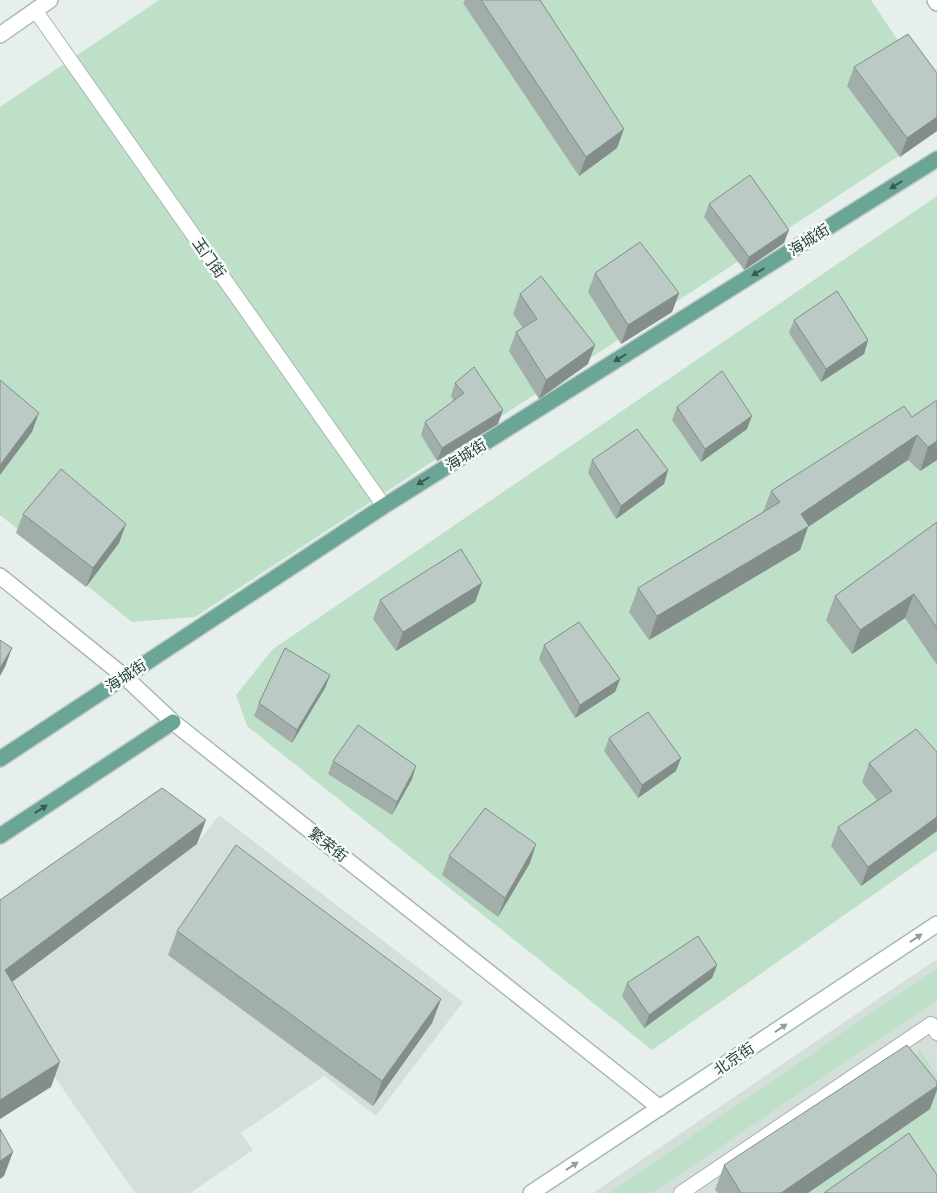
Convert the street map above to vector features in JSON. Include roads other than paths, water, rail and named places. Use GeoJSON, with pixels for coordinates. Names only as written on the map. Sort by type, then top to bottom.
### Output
{"type":"FeatureCollection","features":[{"type":"Feature","properties":{"kind":"main road","name":"海城街"},"geometry":{"type":"LineString","coordinates":[[0,759],[384,506],[937,160]]}},
{"type":"Feature","properties":{"kind":"main road"},"geometry":{"type":"LineString","coordinates":[[0,836],[173,722]]}},
{"type":"Feature","properties":{"kind":"street"},"geometry":{"type":"LineString","coordinates":[[0,35],[50,0]]}},
{"type":"Feature","properties":{"kind":"street","name":"繁荣街"},"geometry":{"type":"LineString","coordinates":[[0,576],[124,677],[173,722],[660,1108]]}},
{"type":"Feature","properties":{"kind":"street","name":"北京街"},"geometry":{"type":"LineString","coordinates":[[531,1193],[937,924]]}},
{"type":"Feature","properties":{"kind":"lane","name":"玉门街"},"geometry":{"type":"LineString","coordinates":[[35,10],[384,506]]}},
{"type":"Feature","properties":{"kind":"lane"},"geometry":{"type":"LineString","coordinates":[[681,1193],[935,1026]]}}]}
